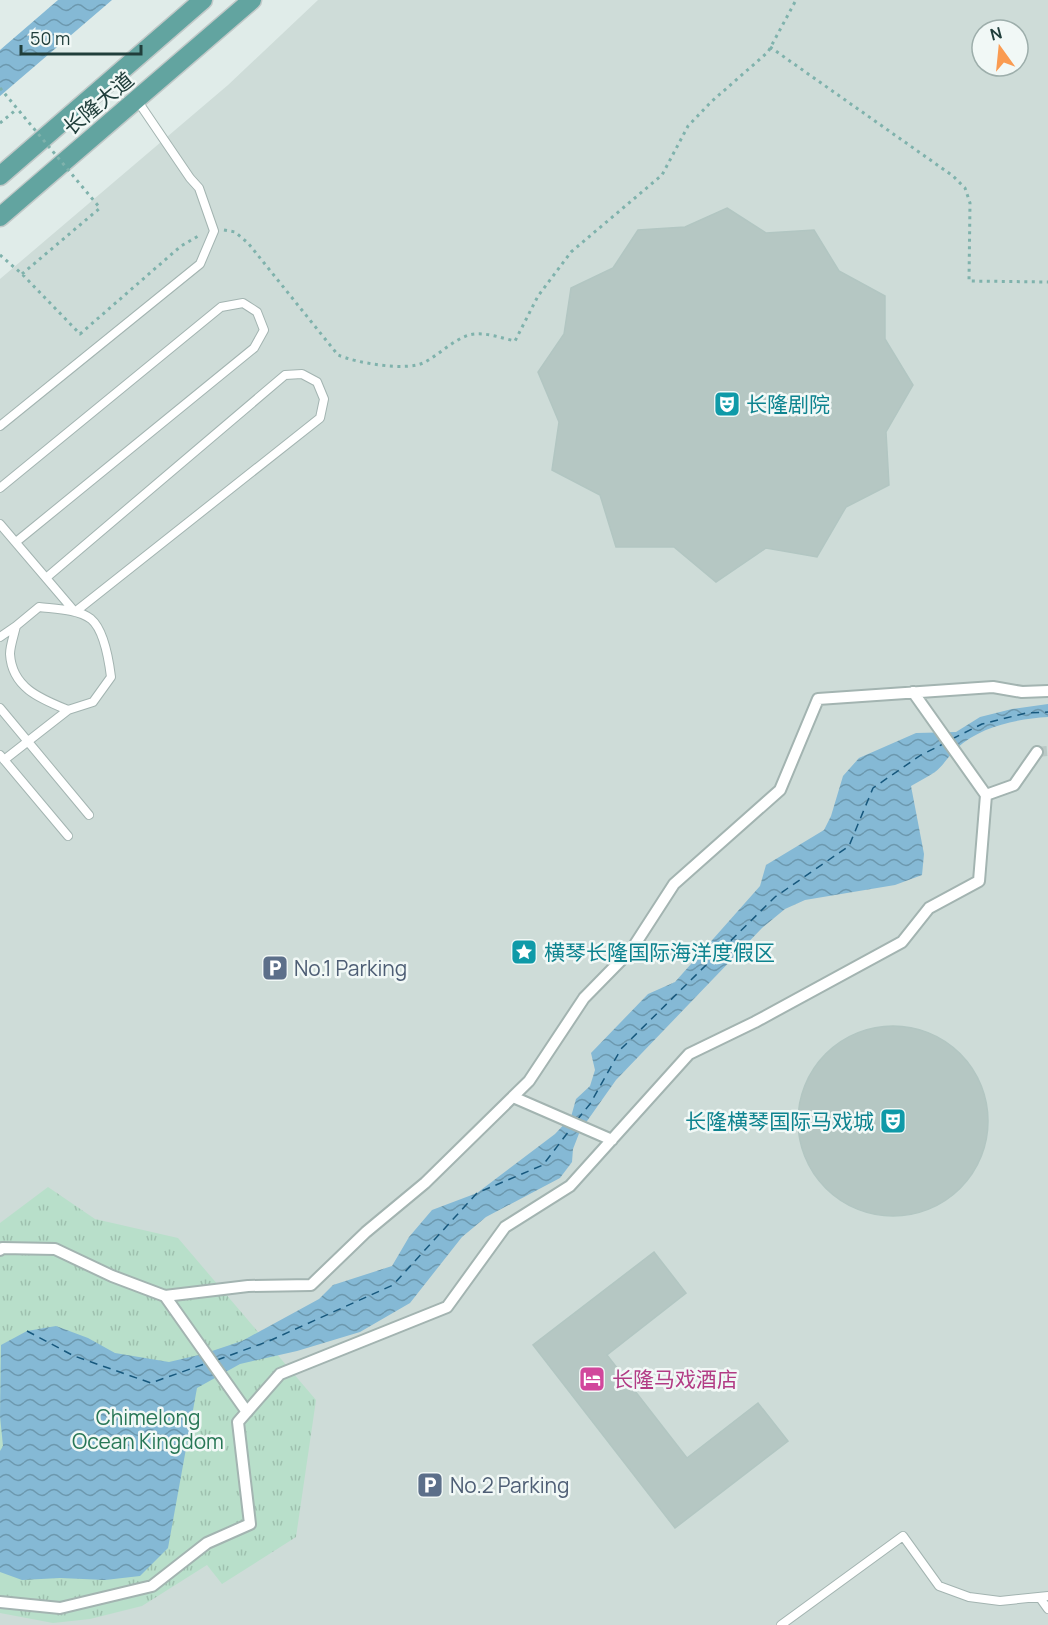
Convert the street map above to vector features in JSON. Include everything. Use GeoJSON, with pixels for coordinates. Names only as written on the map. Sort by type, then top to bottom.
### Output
{"type":"FeatureCollection","features":[{"type":"Feature","properties":{"kind":"main road","name":"长隆大道"},"geometry":{"type":"LineString","coordinates":[[0,176],[203,0]]}},
{"type":"Feature","properties":{"kind":"main road","name":"长隆大道"},"geometry":{"type":"LineString","coordinates":[[0,217],[252,0]]}},
{"type":"Feature","properties":{"kind":"street"},"geometry":{"type":"LineString","coordinates":[[0,1250],[2,1248],[55,1249],[112,1276],[165,1296],[248,1287],[311,1285],[366,1232],[426,1183],[529,1081],[584,998],[632,949],[674,884],[780,790],[818,699],[993,687],[1022,692],[1048,691]]}},
{"type":"Feature","properties":{"kind":"street"},"geometry":{"type":"LineString","coordinates":[[0,1602],[60,1608],[152,1586],[207,1543],[250,1524],[238,1422],[280,1374],[447,1307],[506,1227],[570,1186],[690,1054],[902,942],[929,908],[979,881],[986,795],[913,692]]}},
{"type":"Feature","properties":{"kind":"street"},"geometry":{"type":"LineString","coordinates":[[986,795],[1014,785],[1037,752]]}},
{"type":"Feature","properties":{"kind":"street"},"geometry":{"type":"LineString","coordinates":[[513,1097],[612,1140]]}},
{"type":"Feature","properties":{"kind":"street"},"geometry":{"type":"LineString","coordinates":[[165,1296],[247,1412]]}},
{"type":"Feature","properties":{"kind":"lane"},"geometry":{"type":"LineString","coordinates":[[0,426],[200,264],[207,248],[214,231],[199,188],[137,100]]}},
{"type":"Feature","properties":{"kind":"lane"},"geometry":{"type":"LineString","coordinates":[[0,488],[221,307],[243,303],[257,312],[264,330],[254,348],[16,543]]}},
{"type":"Feature","properties":{"kind":"lane"},"geometry":{"type":"LineString","coordinates":[[46,578],[285,375],[302,374],[317,381],[324,399],[320,418],[75,612]]}},
{"type":"Feature","properties":{"kind":"lane"},"geometry":{"type":"LineString","coordinates":[[0,524],[75,612]]}},
{"type":"Feature","properties":{"kind":"lane"},"geometry":{"type":"LineString","coordinates":[[0,638],[39,607],[75,612],[92,620],[107,648],[111,678],[93,702],[68,710],[28,742],[2,757],[68,836]]}},
{"type":"Feature","properties":{"kind":"lane"},"geometry":{"type":"LineString","coordinates":[[16,626],[10,654],[17,680],[38,698],[68,710]]}},
{"type":"Feature","properties":{"kind":"lane"},"geometry":{"type":"LineString","coordinates":[[0,708],[89,815]]}},
{"type":"Feature","properties":{"kind":"lane"},"geometry":{"type":"LineString","coordinates":[[781,1625],[903,1536],[939,1586],[969,1597],[1000,1601],[1044,1597],[1048,1609]]}},
{"type":"Feature","properties":{"kind":"path"},"geometry":{"type":"LineString","coordinates":[[515,342],[538,296],[571,252],[662,176],[688,126],[711,102],[768,52],[796,0]]}},
{"type":"Feature","properties":{"kind":"path"},"geometry":{"type":"LineString","coordinates":[[770,47],[953,176],[964,188],[970,203],[969,281],[1048,282]]}},
{"type":"Feature","properties":{"kind":"path"},"geometry":{"type":"LineString","coordinates":[[0,88],[100,208],[22,274]]}},
{"type":"Feature","properties":{"kind":"path"},"geometry":{"type":"LineString","coordinates":[[0,123],[17,109]]}},
{"type":"Feature","properties":{"kind":"shaded area","name":"横琴长隆国际海洋度假区"},"geometry":{"type":"Polygon","coordinates":[[[318,0],[1048,0],[1048,1625],[0,1625],[0,279],[228,85],[318,0]]]}},
{"type":"Feature","properties":{"kind":"green space","name":"Chimelong Ocean Kingdom"},"geometry":{"type":"Polygon","coordinates":[[[48,1187],[95,1219],[178,1238],[316,1400],[296,1537],[222,1584],[207,1565],[142,1606],[90,1619],[53,1623],[0,1613],[0,1223],[48,1187]]]}},
{"type":"Feature","properties":{"kind":"water"},"geometry":{"type":"Polygon","coordinates":[[[58,0],[112,0],[0,96],[0,50],[58,0]]]}},
{"type":"Feature","properties":{"kind":"water"},"geometry":{"type":"Polygon","coordinates":[[[1048,704],[1048,717],[1012,722],[977,734],[957,748],[935,772],[911,786],[924,854],[922,875],[895,885],[805,900],[785,909],[762,928],[616,1080],[580,1131],[573,1149],[572,1162],[560,1178],[486,1217],[462,1237],[410,1303],[360,1332],[297,1351],[240,1364],[197,1388],[168,1548],[140,1576],[105,1580],[60,1578],[22,1580],[0,1572],[0,1451],[3,1446],[0,1416],[1,1345],[27,1331],[56,1326],[88,1338],[115,1353],[169,1362],[242,1341],[319,1299],[333,1285],[392,1266],[409,1237],[432,1210],[477,1193],[555,1134],[571,1117],[576,1099],[590,1086],[595,1070],[591,1053],[648,994],[675,982],[760,886],[766,865],[824,830],[831,816],[843,776],[859,758],[916,733],[956,732],[980,717],[1012,709],[1048,704]]]}},
{"type":"Feature","properties":{"kind":"building","name":"长隆剧院"},"geometry":{"type":"Polygon","coordinates":[[[727,208],[766,233],[814,230],[839,271],[885,296],[885,339],[913,385],[886,432],[889,485],[846,507],[817,557],[766,548],[716,582],[674,547],[616,547],[600,495],[552,470],[559,422],[538,372],[564,334],[571,288],[613,268],[638,230],[685,227],[727,208]]]}},
{"type":"Feature","properties":{"kind":"building","name":"长隆横琴国际马戏城"},"geometry":{"type":"Polygon","coordinates":[[[902,1026],[912,1027],[938,1037],[954,1047],[967,1060],[981,1084],[987,1102],[987,1140],[981,1158],[967,1182],[954,1195],[930,1209],[912,1215],[884,1216],[874,1215],[848,1205],[832,1195],[819,1182],[805,1158],[799,1140],[798,1112],[799,1102],[809,1076],[819,1060],[832,1047],[856,1033],[874,1027],[902,1026]]]}},
{"type":"Feature","properties":{"kind":"building","name":"长隆马戏酒店"},"geometry":{"type":"Polygon","coordinates":[[[654,1252],[686,1293],[607,1355],[687,1458],[758,1403],[788,1441],[675,1528],[533,1345],[654,1252]]]}},
{"type":"Feature","properties":{"kind":"ferry route"},"geometry":{"type":"LineString","coordinates":[[952,739],[982,724],[1026,713],[1048,712]]}},
{"type":"Feature","properties":{"kind":"ferry route"},"geometry":{"type":"LineString","coordinates":[[577,1120],[590,1104],[621,1049],[775,897],[849,846],[873,788],[921,755],[945,743]]}},
{"type":"Feature","properties":{"kind":"ferry route"},"geometry":{"type":"LineString","coordinates":[[217,1360],[269,1341],[393,1285],[477,1193],[543,1165],[572,1127]]}},
{"type":"Feature","properties":{"kind":"ferry route"},"geometry":{"type":"LineString","coordinates":[[27,1331],[74,1356],[151,1383],[207,1363]]}},
{"type":"Feature","properties":{"kind":"tunnel"},"geometry":{"type":"LineString","coordinates":[[1037,752],[1048,751]]}},
{"type":"Feature","properties":{"kind":"place","name":"长隆剧院"},"geometry":{"type":"Point","coordinates":[727,404]}},
{"type":"Feature","properties":{"kind":"place","name":"横琴长隆国际海洋度假区"},"geometry":{"type":"Point","coordinates":[524,952]}},
{"type":"Feature","properties":{"kind":"place","name":"No.1 Parking"},"geometry":{"type":"Point","coordinates":[275,968]}},
{"type":"Feature","properties":{"kind":"place","name":"长隆横琴国际马戏城"},"geometry":{"type":"Point","coordinates":[893,1121]}},
{"type":"Feature","properties":{"kind":"place","name":"长隆马戏酒店"},"geometry":{"type":"Point","coordinates":[592,1379]}},
{"type":"Feature","properties":{"kind":"place","name":"No.2 Parking"},"geometry":{"type":"Point","coordinates":[430,1485]}}]}
